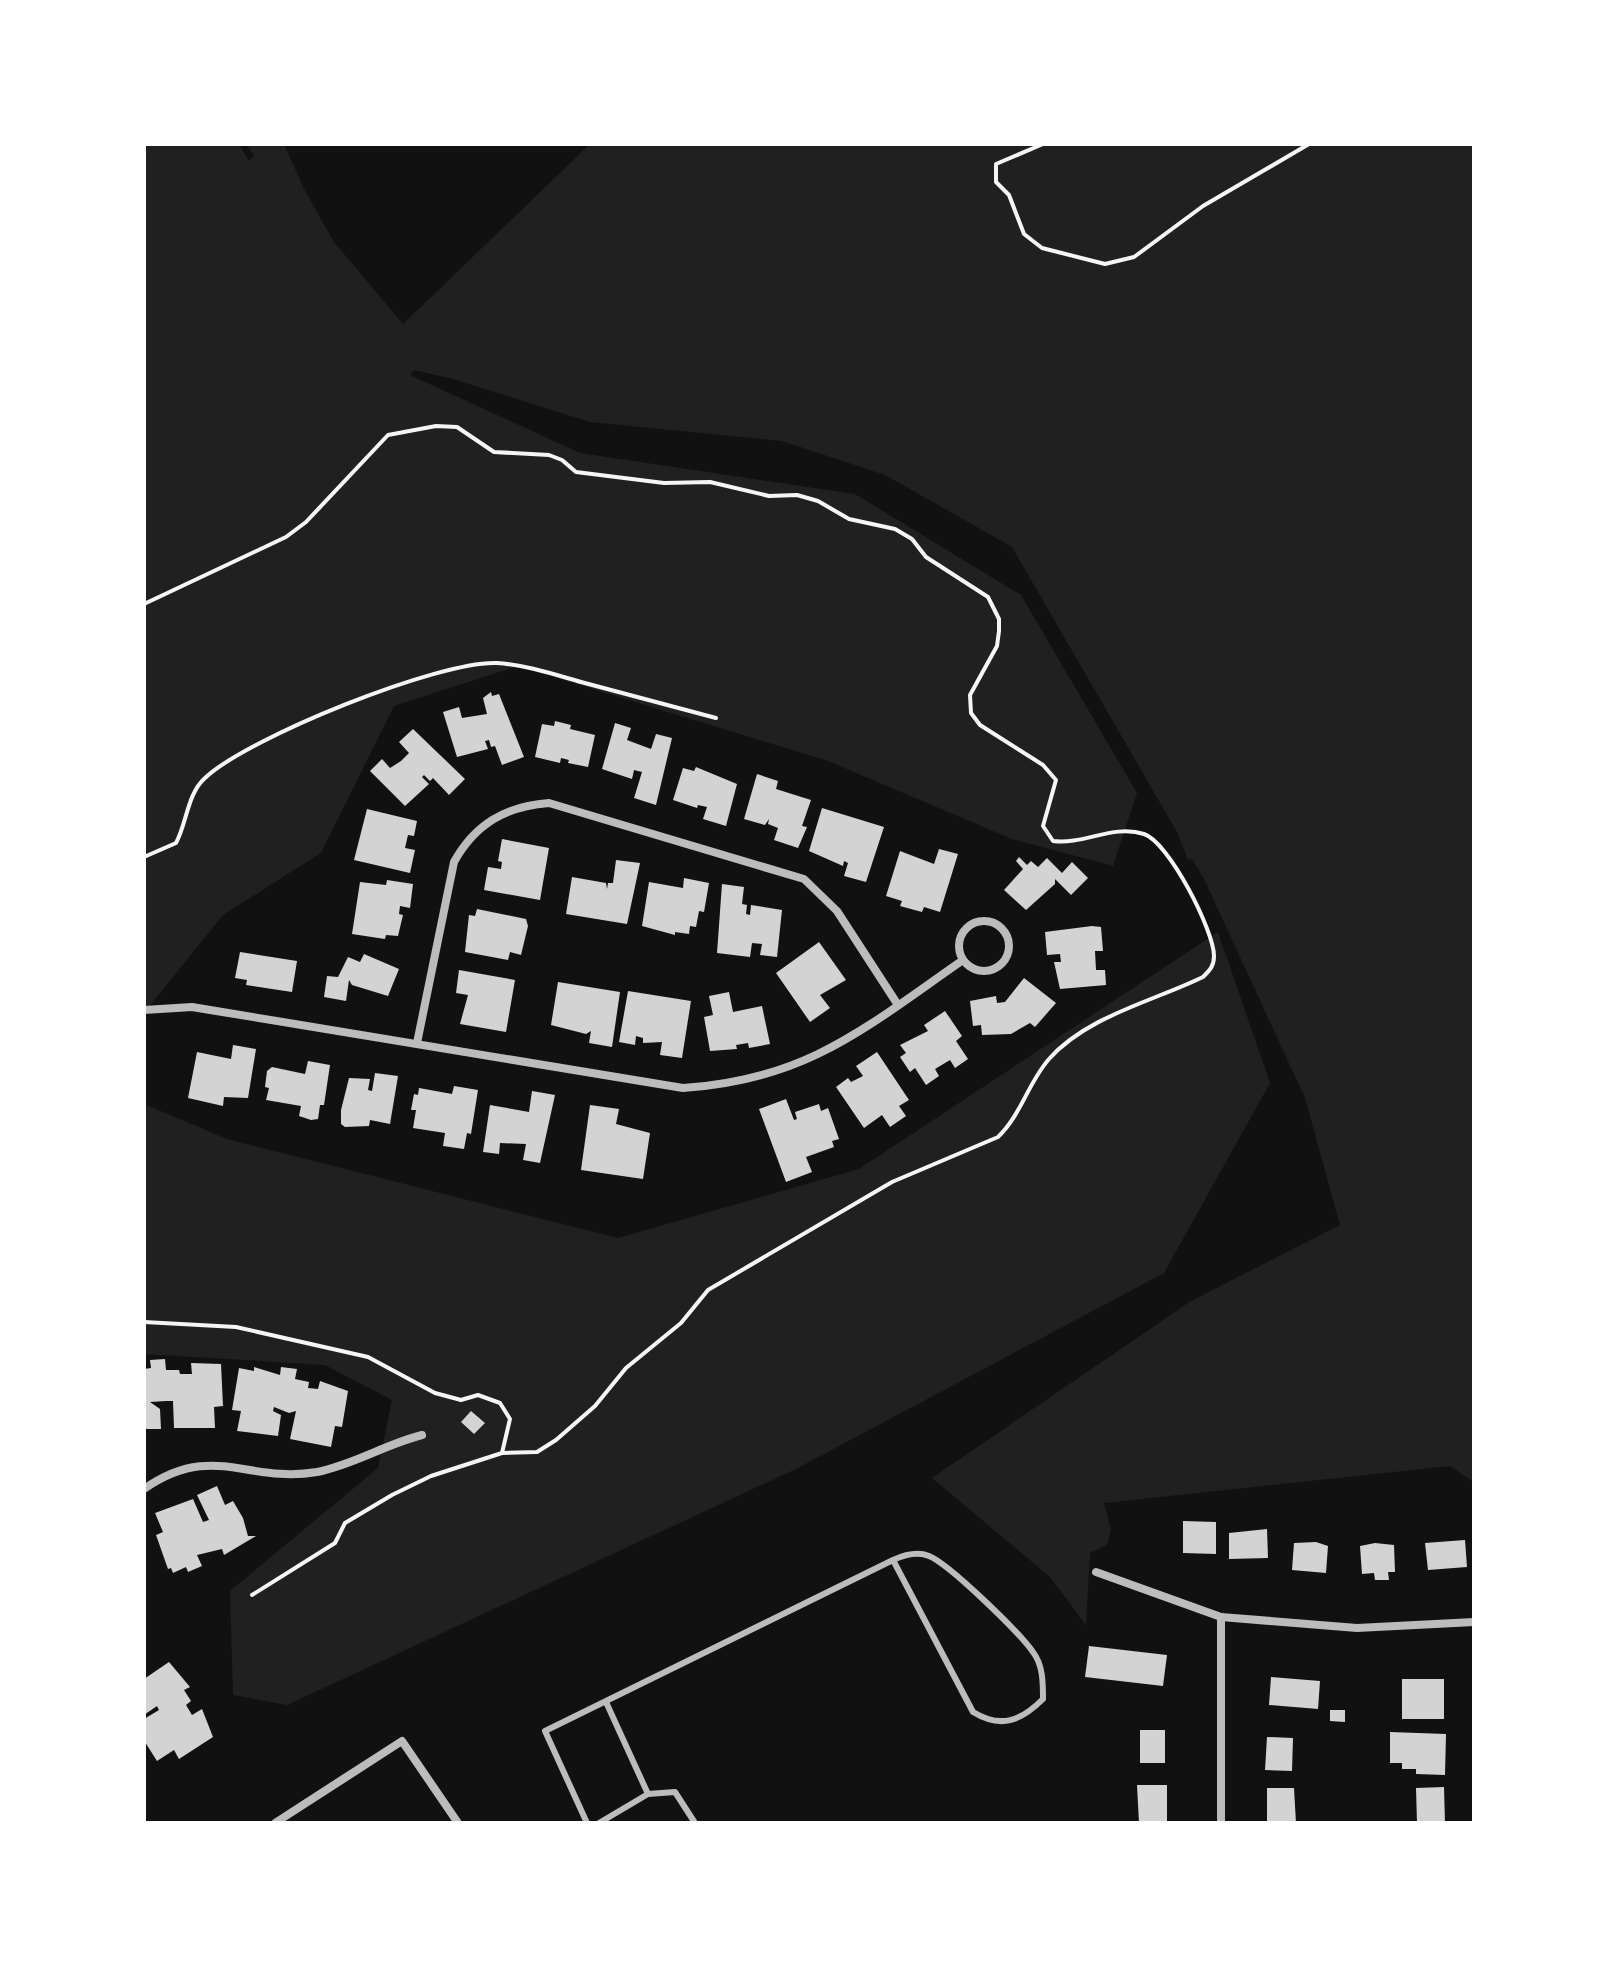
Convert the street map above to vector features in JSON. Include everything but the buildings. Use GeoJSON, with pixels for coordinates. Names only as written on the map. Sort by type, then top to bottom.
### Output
{"type":"FeatureCollection","features":[{"type":"Feature","properties":{"kind":"street"},"geometry":{"type":"LineString","coordinates":[[417,1043],[454,862],[464,843],[481,826],[500,814],[529,804],[549,803],[804,879],[837,911],[898,1005]]}},
{"type":"Feature","properties":{"kind":"street"},"geometry":{"type":"LineString","coordinates":[[986,921],[1006,933],[1006,957],[994,969],[977,970],[963,960],[960,937],[970,925],[986,921]]}},
{"type":"Feature","properties":{"kind":"street"},"geometry":{"type":"LineString","coordinates":[[144,1010],[192,1007],[683,1088],[725,1085],[797,1065],[826,1052],[963,960]]}},
{"type":"Feature","properties":{"kind":"street"},"geometry":{"type":"LineString","coordinates":[[144,1489],[167,1473],[204,1463],[284,1474],[320,1471],[389,1443],[422,1435]]}},
{"type":"Feature","properties":{"kind":"street"},"geometry":{"type":"LineString","coordinates":[[1096,1572],[1221,1617],[1357,1628],[1474,1622]]}},
{"type":"Feature","properties":{"kind":"street"},"geometry":{"type":"LineString","coordinates":[[1221,1617],[1221,1823]]}},
{"type":"Feature","properties":{"kind":"street"},"geometry":{"type":"LineString","coordinates":[[275,1823],[402,1741],[458,1823]]}},
{"type":"Feature","properties":{"kind":"lane"},"geometry":{"type":"LineString","coordinates":[[587,1823],[545,1731],[606,1702],[893,1560],[906,1554],[927,1554],[954,1573],[1035,1653],[1044,1679],[1043,1699],[1030,1712],[1013,1722],[986,1720],[973,1712],[893,1560]]}},
{"type":"Feature","properties":{"kind":"lane"},"geometry":{"type":"LineString","coordinates":[[606,1702],[648,1794]]}},
{"type":"Feature","properties":{"kind":"lane"},"geometry":{"type":"LineString","coordinates":[[599,1823],[648,1794],[675,1792],[695,1823]]}},
{"type":"Feature","properties":{"kind":"path"},"geometry":{"type":"LineString","coordinates":[[1043,144],[996,164],[996,182],[1009,195],[1024,234],[1042,248],[1105,264],[1134,257],[1203,206],[1309,144]]}},
{"type":"Feature","properties":{"kind":"path"},"geometry":{"type":"LineString","coordinates":[[144,604],[286,537],[306,522],[388,435],[436,426],[457,427],[494,452],[549,455],[562,460],[576,472],[664,483],[710,482],[769,496],[797,495],[818,501],[849,519],[895,529],[912,539],[926,557],[988,597],[999,619],[997,646],[970,695],[971,713],[980,725],[1043,765],[1056,780],[1043,826],[1053,841],[1073,844],[1128,830],[1148,835],[1175,861],[1214,953],[1213,967],[1203,977],[1080,1034],[1051,1057],[1029,1088],[1008,1128],[998,1137],[892,1182],[708,1290],[681,1323],[626,1368],[595,1406],[556,1440],[537,1452],[502,1453],[431,1476],[392,1495],[345,1523],[335,1543],[252,1595]]}},
{"type":"Feature","properties":{"kind":"path"},"geometry":{"type":"LineString","coordinates":[[144,857],[176,843],[202,780],[229,760],[327,714],[422,677],[457,668],[495,663],[528,667],[716,718]]}},
{"type":"Feature","properties":{"kind":"path"},"geometry":{"type":"LineString","coordinates":[[144,1322],[236,1327],[368,1357],[435,1393],[461,1400],[478,1395],[500,1403],[510,1419],[502,1453]]}},
{"type":"Feature","properties":{"kind":"shaded area"},"geometry":{"type":"Polygon","coordinates":[[[144,144],[239,144],[249,161],[254,155],[246,144],[284,144],[305,191],[334,242],[403,324],[590,144],[1474,144],[1474,1482],[1450,1466],[1104,1503],[1111,1530],[1107,1545],[1090,1553],[1086,1625],[1050,1577],[932,1478],[1191,1301],[1340,1225],[1305,1098],[1203,877],[1192,859],[1188,860],[1177,832],[1012,547],[885,475],[782,441],[590,422],[453,379],[414,370],[410,375],[580,453],[855,494],[1021,595],[1137,793],[1113,866],[1012,839],[828,761],[518,666],[394,706],[321,853],[223,915],[144,1013],[144,144]]]}},
{"type":"Feature","properties":{"kind":"shaded area"},"geometry":{"type":"Polygon","coordinates":[[[1218,932],[1270,1083],[1164,1273],[796,1469],[287,1705],[233,1695],[230,1591],[378,1468],[392,1400],[325,1365],[144,1354],[144,1104],[227,1139],[618,1238],[859,1169],[1218,932]]]}}]}
